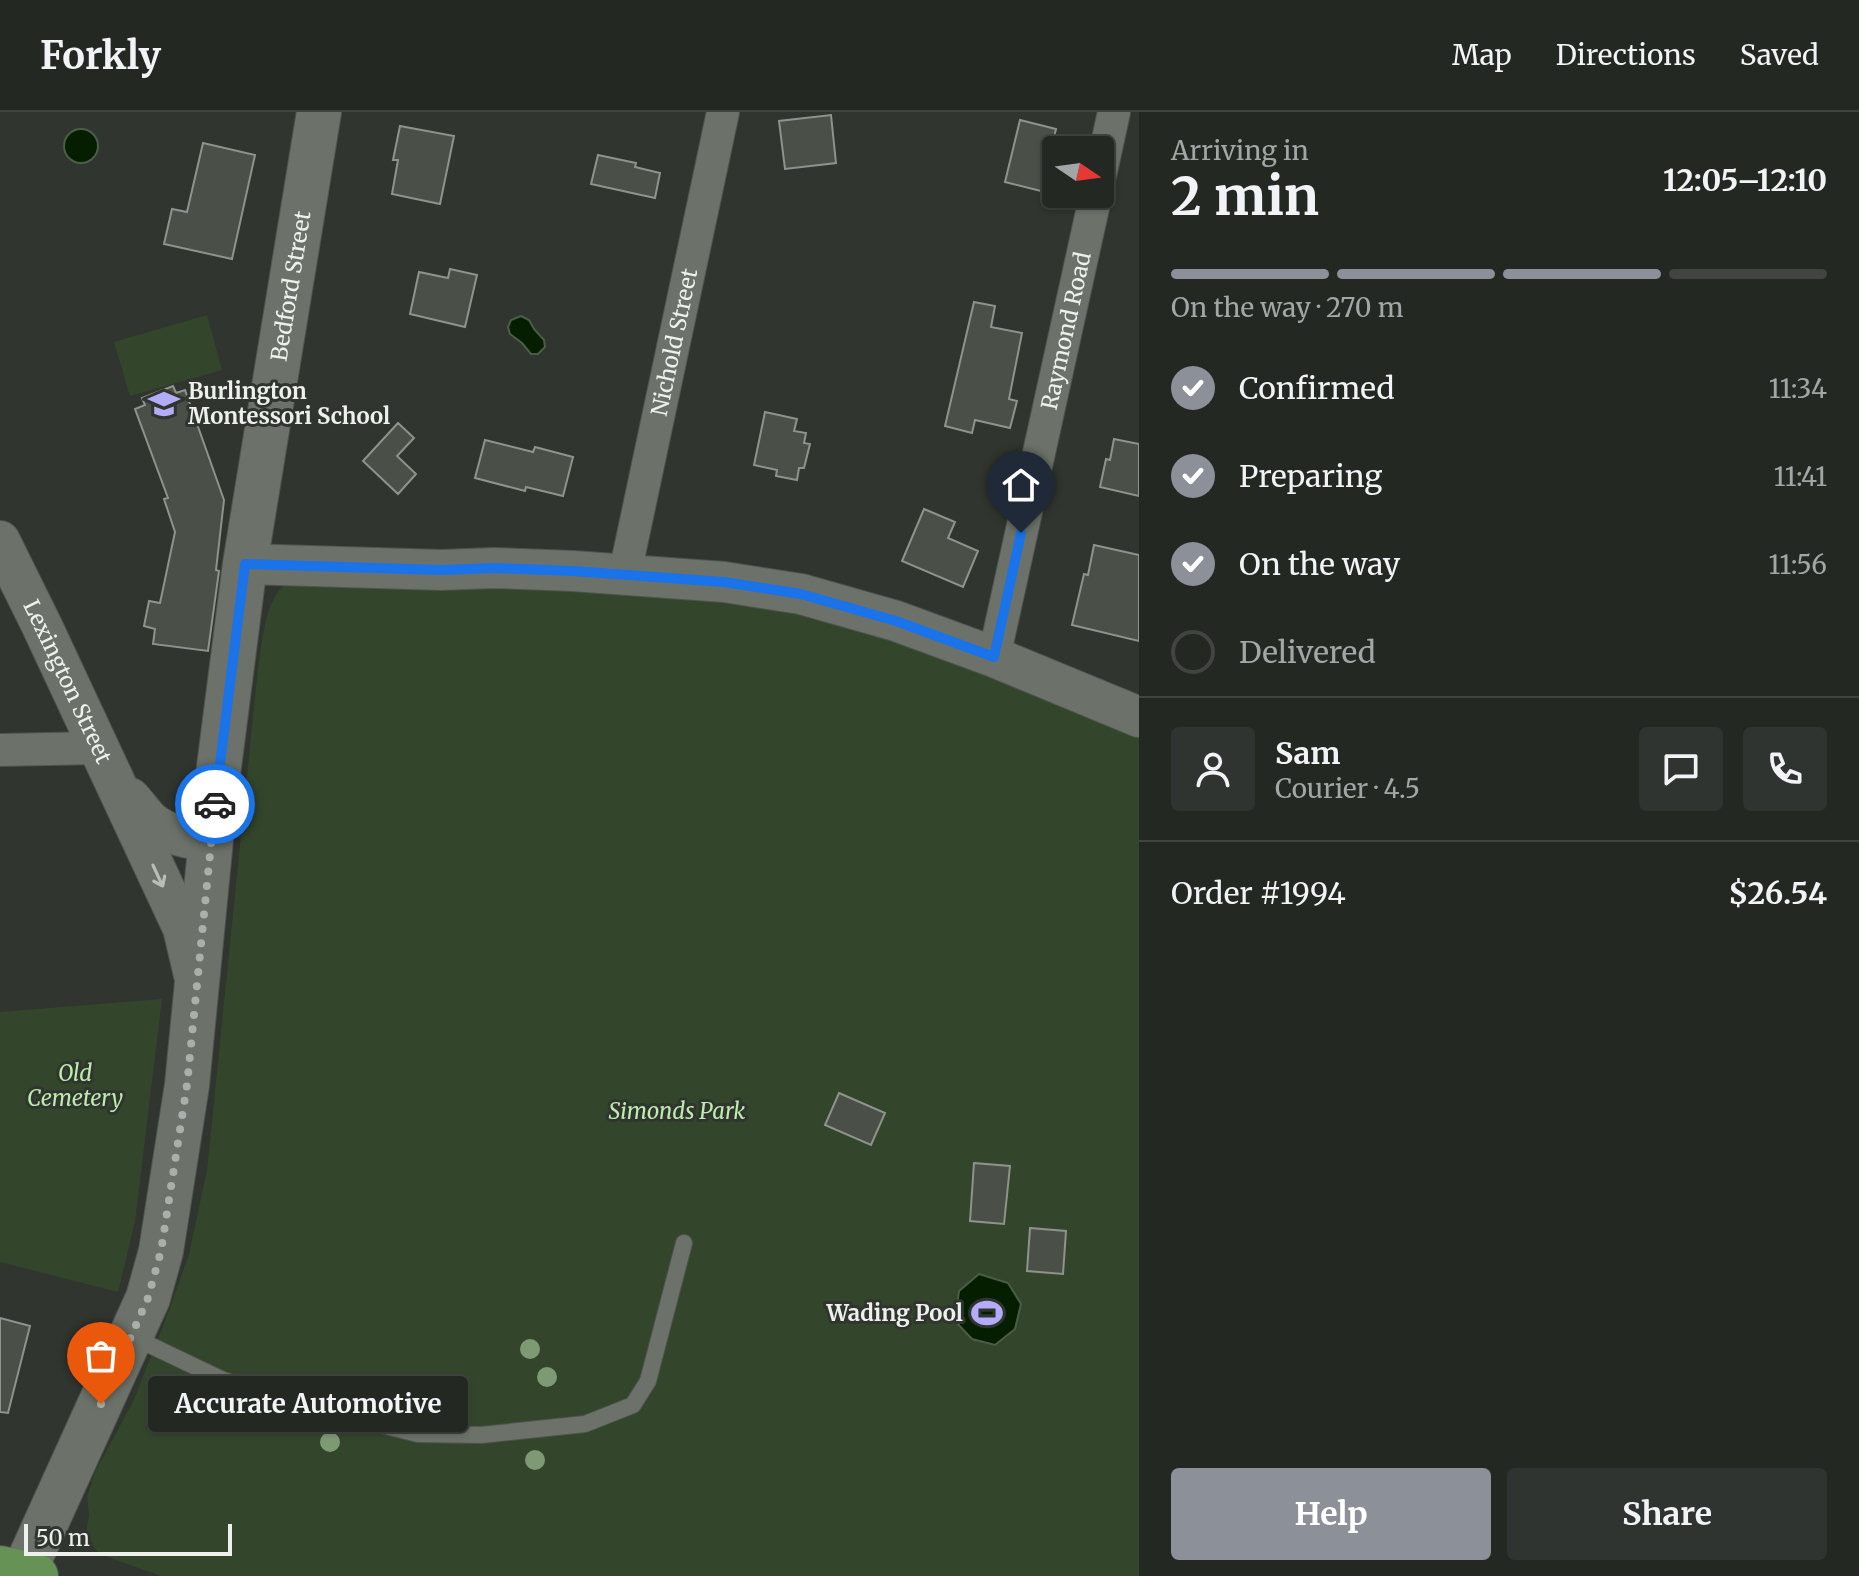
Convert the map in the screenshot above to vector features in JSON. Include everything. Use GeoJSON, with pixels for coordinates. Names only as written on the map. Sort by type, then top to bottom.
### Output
{"type":"FeatureCollection","features":[{"type":"Feature","properties":{"kind":"main road","name":"Bedford Street"},"geometry":{"type":"LineString","coordinates":[[21,1573],[148,1298],[161,1251],[187,1085],[211,842],[245,564],[319,112]]}},
{"type":"Feature","properties":{"kind":"street","name":"Nichold Street"},"geometry":{"type":"LineString","coordinates":[[625,573],[723,112]]}},
{"type":"Feature","properties":{"kind":"street"},"geometry":{"type":"LineString","coordinates":[[1109,136],[1114,112]]}},
{"type":"Feature","properties":{"kind":"street","name":"Raymond Road"},"geometry":{"type":"LineString","coordinates":[[994,657],[1093,208]]}},
{"type":"Feature","properties":{"kind":"street","name":"Lexington Street"},"geometry":{"type":"LineString","coordinates":[[0,541],[183,928],[197,987]]}},
{"type":"Feature","properties":{"kind":"street"},"geometry":{"type":"LineString","coordinates":[[245,564],[625,573],[724,582],[801,594],[896,621],[994,657],[1139,717]]}},
{"type":"Feature","properties":{"kind":"street"},"geometry":{"type":"LineString","coordinates":[[0,750],[107,764]]}},
{"type":"Feature","properties":{"kind":"street","name":"Lexington Street"},"geometry":{"type":"LineString","coordinates":[[107,764],[150,821],[162,829],[211,842]]}},
{"type":"Feature","properties":{"kind":"lane"},"geometry":{"type":"LineString","coordinates":[[131,1337],[223,1380],[302,1405],[418,1434],[481,1435],[585,1424],[633,1405],[648,1381],[684,1243]]}},
{"type":"Feature","properties":{"kind":"green space"},"geometry":{"type":"Polygon","coordinates":[[[207,315],[222,370],[130,396],[114,342],[207,315]]]}},
{"type":"Feature","properties":{"kind":"green space","name":"Simonds Park"},"geometry":{"type":"Polygon","coordinates":[[[351,578],[692,595],[827,618],[951,661],[1139,738],[1139,1576],[161,1576],[105,1556],[91,1544],[86,1533],[89,1515],[87,1497],[95,1472],[133,1402],[167,1316],[189,1254],[207,1171],[258,668],[266,621],[275,597],[289,583],[351,578]]]}},
{"type":"Feature","properties":{"kind":"green space","name":"Old Cemetery"},"geometry":{"type":"Polygon","coordinates":[[[162,999],[135,1222],[118,1292],[0,1262],[0,1012],[162,999]]]}},
{"type":"Feature","properties":{"kind":"shaded area"},"geometry":{"type":"Polygon","coordinates":[[[81,129],[93,134],[98,146],[93,158],[81,163],[69,158],[64,146],[69,134],[81,129]]]}},
{"type":"Feature","properties":{"kind":"shaded area"},"geometry":{"type":"Polygon","coordinates":[[[521,316],[529,320],[544,340],[545,347],[538,354],[531,354],[510,334],[508,327],[511,320],[521,316]]]}},
{"type":"Feature","properties":{"kind":"shaded area","name":"Wading Pool"},"geometry":{"type":"Polygon","coordinates":[[[979,1274],[1008,1283],[1021,1304],[1015,1329],[995,1345],[972,1339],[955,1321],[959,1291],[979,1274]]]}},
{"type":"Feature","properties":{"kind":"building"},"geometry":{"type":"Polygon","coordinates":[[[831,115],[836,163],[785,169],[779,121],[831,115]]]}},
{"type":"Feature","properties":{"kind":"building"},"geometry":{"type":"Polygon","coordinates":[[[1020,120],[1056,129],[1054,136],[1042,136],[1041,191],[1005,182],[1020,120]]]}},
{"type":"Feature","properties":{"kind":"building"},"geometry":{"type":"Polygon","coordinates":[[[400,126],[454,136],[440,204],[392,194],[398,160],[393,160],[400,126]]]}},
{"type":"Feature","properties":{"kind":"building"},"geometry":{"type":"Polygon","coordinates":[[[203,143],[255,155],[232,259],[164,244],[172,209],[187,212],[203,143]]]}},
{"type":"Feature","properties":{"kind":"building"},"geometry":{"type":"Polygon","coordinates":[[[598,155],[636,163],[635,167],[660,173],[655,198],[591,184],[598,155]]]}},
{"type":"Feature","properties":{"kind":"building"},"geometry":{"type":"Polygon","coordinates":[[[450,269],[477,275],[465,327],[410,314],[419,272],[448,278],[450,269]]]}},
{"type":"Feature","properties":{"kind":"building"},"geometry":{"type":"Polygon","coordinates":[[[974,302],[995,306],[991,327],[1022,333],[1009,399],[1017,401],[1010,428],[975,420],[972,433],[945,426],[974,302]]]}},
{"type":"Feature","properties":{"kind":"building"},"geometry":{"type":"Polygon","coordinates":[[[173,386],[176,393],[185,390],[224,500],[216,570],[219,571],[208,651],[153,644],[155,629],[144,626],[149,601],[160,603],[175,532],[164,499],[168,498],[135,409],[145,405],[142,398],[173,386]]]}},
{"type":"Feature","properties":{"kind":"building"},"geometry":{"type":"Polygon","coordinates":[[[765,412],[797,419],[794,431],[806,433],[804,443],[810,444],[804,468],[799,468],[797,480],[776,476],[777,470],[754,465],[765,412]]]}},
{"type":"Feature","properties":{"kind":"building"},"geometry":{"type":"Polygon","coordinates":[[[398,423],[414,438],[397,456],[416,474],[398,494],[363,461],[398,423]]]}},
{"type":"Feature","properties":{"kind":"building"},"geometry":{"type":"Polygon","coordinates":[[[1114,439],[1139,444],[1139,496],[1100,487],[1114,439]]]}},
{"type":"Feature","properties":{"kind":"building"},"geometry":{"type":"Polygon","coordinates":[[[485,440],[533,452],[535,447],[573,457],[563,496],[526,487],[525,491],[475,478],[485,440]]]}},
{"type":"Feature","properties":{"kind":"building"},"geometry":{"type":"Polygon","coordinates":[[[924,509],[955,522],[948,538],[978,551],[963,587],[902,561],[924,509]]]}},
{"type":"Feature","properties":{"kind":"building"},"geometry":{"type":"Polygon","coordinates":[[[1094,545],[1139,555],[1139,641],[1072,625],[1094,545]]]}},
{"type":"Feature","properties":{"kind":"building"},"geometry":{"type":"Polygon","coordinates":[[[839,1093],[885,1113],[871,1145],[825,1125],[839,1093]]]}},
{"type":"Feature","properties":{"kind":"building"},"geometry":{"type":"Polygon","coordinates":[[[974,1163],[1010,1166],[1004,1224],[970,1221],[974,1163]]]}},
{"type":"Feature","properties":{"kind":"building"},"geometry":{"type":"Polygon","coordinates":[[[1030,1228],[1066,1231],[1063,1274],[1027,1271],[1030,1228]]]}},
{"type":"Feature","properties":{"kind":"building"},"geometry":{"type":"Polygon","coordinates":[[[0,1318],[30,1326],[8,1413],[0,1412],[0,1318]]]}},
{"type":"Feature","properties":{"kind":"way so far"},"geometry":{"type":"LineString","coordinates":[[101,1404],[148,1298],[161,1251],[187,1085],[215,804]]}},
{"type":"Feature","properties":{"kind":"place","name":"Burlington Montessori School"},"geometry":{"type":"Point","coordinates":[164,404]}},
{"type":"Feature","properties":{"kind":"place","name":"Wading Pool"},"geometry":{"type":"Point","coordinates":[987,1313]}},
{"type":"Feature","properties":{"kind":"place","name":"Accurate Automotive"},"geometry":{"type":"Point","coordinates":[101,1404]}},
{"type":"Feature","properties":{"kind":"route"},"geometry":{"type":"LineString","coordinates":[[215,804],[245,564],[441,570],[494,568],[724,582],[801,594],[896,621],[994,657],[1021,533]]}}]}
